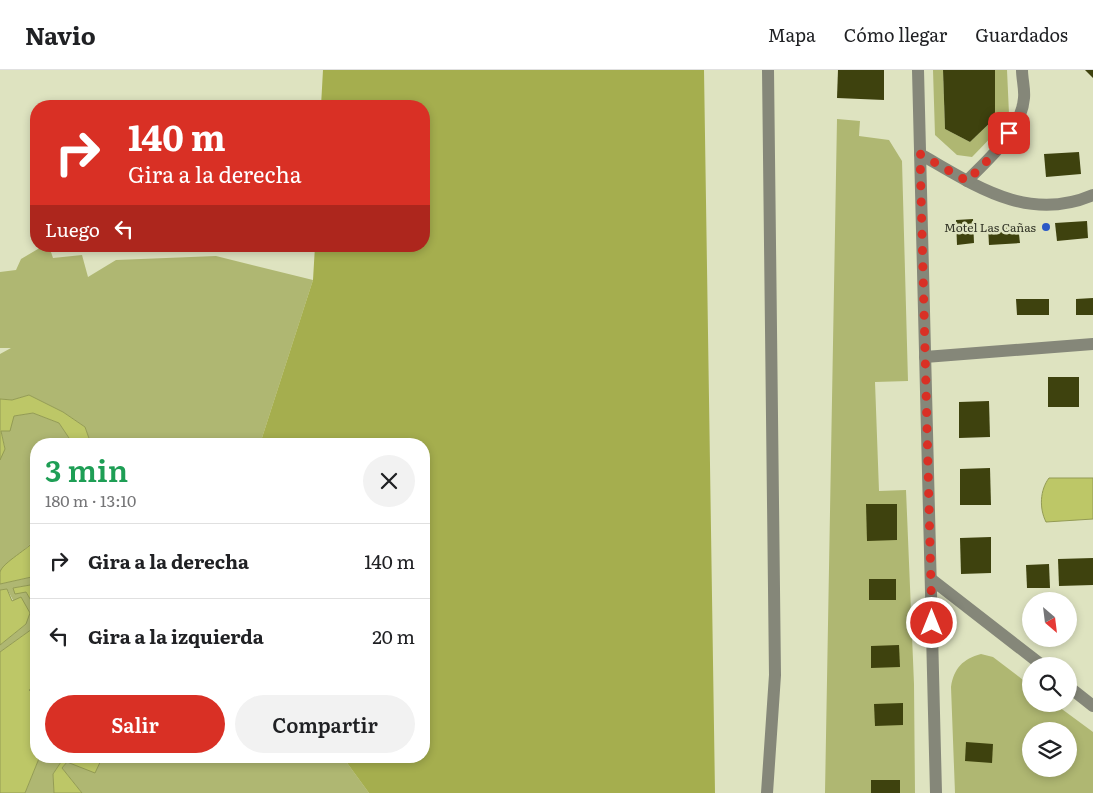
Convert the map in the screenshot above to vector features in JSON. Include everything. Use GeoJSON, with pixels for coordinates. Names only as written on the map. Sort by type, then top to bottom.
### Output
{"type":"FeatureCollection","features":[{"type":"Feature","properties":{"kind":"street"},"geometry":{"type":"LineString","coordinates":[[767,793],[775,675],[768,70]]}},
{"type":"Feature","properties":{"kind":"street"},"geometry":{"type":"LineString","coordinates":[[918,70],[936,793]]}},
{"type":"Feature","properties":{"kind":"street"},"geometry":{"type":"LineString","coordinates":[[967,181],[1002,146],[1016,121],[1024,98],[1022,70]]}},
{"type":"Feature","properties":{"kind":"street"},"geometry":{"type":"LineString","coordinates":[[920,154],[967,181],[1014,202],[1050,207],[1076,202],[1093,195]]}},
{"type":"Feature","properties":{"kind":"street"},"geometry":{"type":"LineString","coordinates":[[925,357],[1093,344]]}},
{"type":"Feature","properties":{"kind":"street"},"geometry":{"type":"LineString","coordinates":[[931,579],[1031,657]]}},
{"type":"Feature","properties":{"kind":"street"},"geometry":{"type":"LineString","coordinates":[[1077,693],[1093,706]]}},
{"type":"Feature","properties":{"kind":"shaded area"},"geometry":{"type":"Polygon","coordinates":[[[323,70],[704,70],[715,793],[369,793],[347,763],[430,763],[430,438],[262,438],[313,280],[315,252],[430,252],[430,100],[321,100],[323,70]]]}},
{"type":"Feature","properties":{"kind":"shaded area"},"geometry":{"type":"Polygon","coordinates":[[[933,70],[943,70],[945,129],[970,142],[995,118],[995,70],[1007,70],[1009,114],[1003,125],[972,157],[957,155],[935,135],[933,70]]]}},
{"type":"Feature","properties":{"kind":"shaded area"},"geometry":{"type":"Polygon","coordinates":[[[837,119],[860,121],[859,136],[889,140],[902,161],[908,381],[875,382],[879,491],[906,490],[914,684],[915,793],[825,793],[837,119]]]}},
{"type":"Feature","properties":{"kind":"shaded area"},"geometry":{"type":"Polygon","coordinates":[[[33,252],[51,252],[53,258],[82,255],[88,277],[116,260],[216,256],[313,280],[262,438],[89,438],[85,427],[63,412],[29,395],[12,400],[0,399],[0,354],[11,348],[0,348],[0,272],[16,270],[21,259],[33,252]]]}},
{"type":"Feature","properties":{"kind":"shaded area"},"geometry":{"type":"Polygon","coordinates":[[[29,395],[63,412],[85,427],[89,438],[69,438],[59,423],[33,413],[14,416],[10,431],[1,431],[5,449],[0,460],[0,399],[12,400],[29,395]]]}},
{"type":"Feature","properties":{"kind":"shaded area"},"geometry":{"type":"Polygon","coordinates":[[[33,413],[59,423],[69,438],[30,438],[30,544],[0,572],[0,460],[5,448],[1,431],[14,416],[33,413]]]}},
{"type":"Feature","properties":{"kind":"shaded area"},"geometry":{"type":"Polygon","coordinates":[[[1049,478],[1093,478],[1093,519],[1046,522],[1042,511],[1042,494],[1049,478]]]}},
{"type":"Feature","properties":{"kind":"shaded area"},"geometry":{"type":"Polygon","coordinates":[[[30,545],[30,577],[0,584],[2,568],[30,545]]]}},
{"type":"Feature","properties":{"kind":"shaded area"},"geometry":{"type":"Polygon","coordinates":[[[30,577],[30,585],[13,588],[26,592],[30,599],[30,630],[0,652],[0,645],[26,624],[7,589],[0,590],[0,584],[30,577]]]}},
{"type":"Feature","properties":{"kind":"shaded area"},"geometry":{"type":"Polygon","coordinates":[[[30,585],[30,599],[26,592],[15,594],[13,588],[30,585]]]}},
{"type":"Feature","properties":{"kind":"shaded area"},"geometry":{"type":"Polygon","coordinates":[[[7,589],[12,601],[21,597],[30,613],[26,624],[0,645],[0,590],[7,589]]]}},
{"type":"Feature","properties":{"kind":"shaded area"},"geometry":{"type":"Polygon","coordinates":[[[30,630],[30,763],[37,763],[25,793],[0,793],[0,652],[30,630]]]}},
{"type":"Feature","properties":{"kind":"shaded area"},"geometry":{"type":"Polygon","coordinates":[[[981,654],[993,657],[1022,679],[1022,712],[1066,712],[1093,732],[1093,793],[955,793],[951,687],[954,675],[960,665],[981,654]]]}},
{"type":"Feature","properties":{"kind":"shaded area"},"geometry":{"type":"Polygon","coordinates":[[[37,763],[60,763],[53,774],[54,793],[25,793],[37,763]]]}},
{"type":"Feature","properties":{"kind":"shaded area"},"geometry":{"type":"Polygon","coordinates":[[[60,763],[66,763],[62,768],[82,793],[54,793],[53,774],[60,763]]]}},
{"type":"Feature","properties":{"kind":"shaded area"},"geometry":{"type":"Polygon","coordinates":[[[66,763],[70,763],[95,772],[100,763],[347,763],[369,793],[82,793],[62,768],[66,763]]]}},
{"type":"Feature","properties":{"kind":"shaded area"},"geometry":{"type":"Polygon","coordinates":[[[70,763],[100,763],[95,773],[70,763]]]}},
{"type":"Feature","properties":{"kind":"building"},"geometry":{"type":"Polygon","coordinates":[[[838,70],[884,70],[884,100],[837,98],[838,70]]]}},
{"type":"Feature","properties":{"kind":"building"},"geometry":{"type":"Polygon","coordinates":[[[943,70],[995,70],[995,118],[970,142],[945,129],[943,70]]]}},
{"type":"Feature","properties":{"kind":"building"},"geometry":{"type":"Polygon","coordinates":[[[1085,70],[1093,70],[1093,78],[1085,70]]]}},
{"type":"Feature","properties":{"kind":"building"},"geometry":{"type":"Polygon","coordinates":[[[1079,152],[1081,174],[1046,177],[1044,154],[1079,152]]]}},
{"type":"Feature","properties":{"kind":"building"},"geometry":{"type":"Polygon","coordinates":[[[973,219],[974,243],[957,245],[956,220],[973,219]]]}},
{"type":"Feature","properties":{"kind":"building"},"geometry":{"type":"Polygon","coordinates":[[[1087,221],[1088,238],[1057,241],[1055,223],[1087,221]]]}},
{"type":"Feature","properties":{"kind":"building"},"geometry":{"type":"Polygon","coordinates":[[[1018,226],[1020,243],[989,245],[988,227],[1018,226]]]}},
{"type":"Feature","properties":{"kind":"building"},"geometry":{"type":"Polygon","coordinates":[[[1093,298],[1093,315],[1076,315],[1076,299],[1093,298]]]}},
{"type":"Feature","properties":{"kind":"building"},"geometry":{"type":"Polygon","coordinates":[[[1016,299],[1049,299],[1049,315],[1017,315],[1016,299]]]}},
{"type":"Feature","properties":{"kind":"building"},"geometry":{"type":"Polygon","coordinates":[[[1048,377],[1079,377],[1079,407],[1048,407],[1048,377]]]}},
{"type":"Feature","properties":{"kind":"building"},"geometry":{"type":"Polygon","coordinates":[[[989,401],[990,437],[959,438],[959,402],[989,401]]]}},
{"type":"Feature","properties":{"kind":"building"},"geometry":{"type":"Polygon","coordinates":[[[990,468],[991,505],[960,505],[960,469],[990,468]]]}},
{"type":"Feature","properties":{"kind":"building"},"geometry":{"type":"Polygon","coordinates":[[[866,504],[897,504],[897,540],[867,541],[866,504]]]}},
{"type":"Feature","properties":{"kind":"building"},"geometry":{"type":"Polygon","coordinates":[[[991,537],[991,573],[961,574],[960,538],[991,537]]]}},
{"type":"Feature","properties":{"kind":"building"},"geometry":{"type":"Polygon","coordinates":[[[1093,558],[1093,585],[1059,586],[1058,559],[1093,558]]]}},
{"type":"Feature","properties":{"kind":"building"},"geometry":{"type":"Polygon","coordinates":[[[1049,564],[1050,588],[1027,588],[1026,565],[1049,564]]]}},
{"type":"Feature","properties":{"kind":"building"},"geometry":{"type":"Polygon","coordinates":[[[869,579],[896,579],[896,600],[869,600],[869,579]]]}},
{"type":"Feature","properties":{"kind":"building"},"geometry":{"type":"Polygon","coordinates":[[[899,645],[900,667],[871,668],[871,646],[899,645]]]}},
{"type":"Feature","properties":{"kind":"building"},"geometry":{"type":"Polygon","coordinates":[[[903,703],[903,725],[875,726],[874,704],[903,703]]]}},
{"type":"Feature","properties":{"kind":"building"},"geometry":{"type":"Polygon","coordinates":[[[966,742],[993,744],[992,763],[965,761],[966,742]]]}},
{"type":"Feature","properties":{"kind":"building"},"geometry":{"type":"Polygon","coordinates":[[[871,780],[900,780],[900,793],[871,793],[871,780]]]}},
{"type":"Feature","properties":{"kind":"place","name":"Motel Las Cañas"},"geometry":{"type":"Point","coordinates":[1046,227]}},
{"type":"Feature","properties":{"kind":"route"},"geometry":{"type":"LineString","coordinates":[[932,623],[920,154],[967,181],[1002,146],[1009,133]]}}]}
